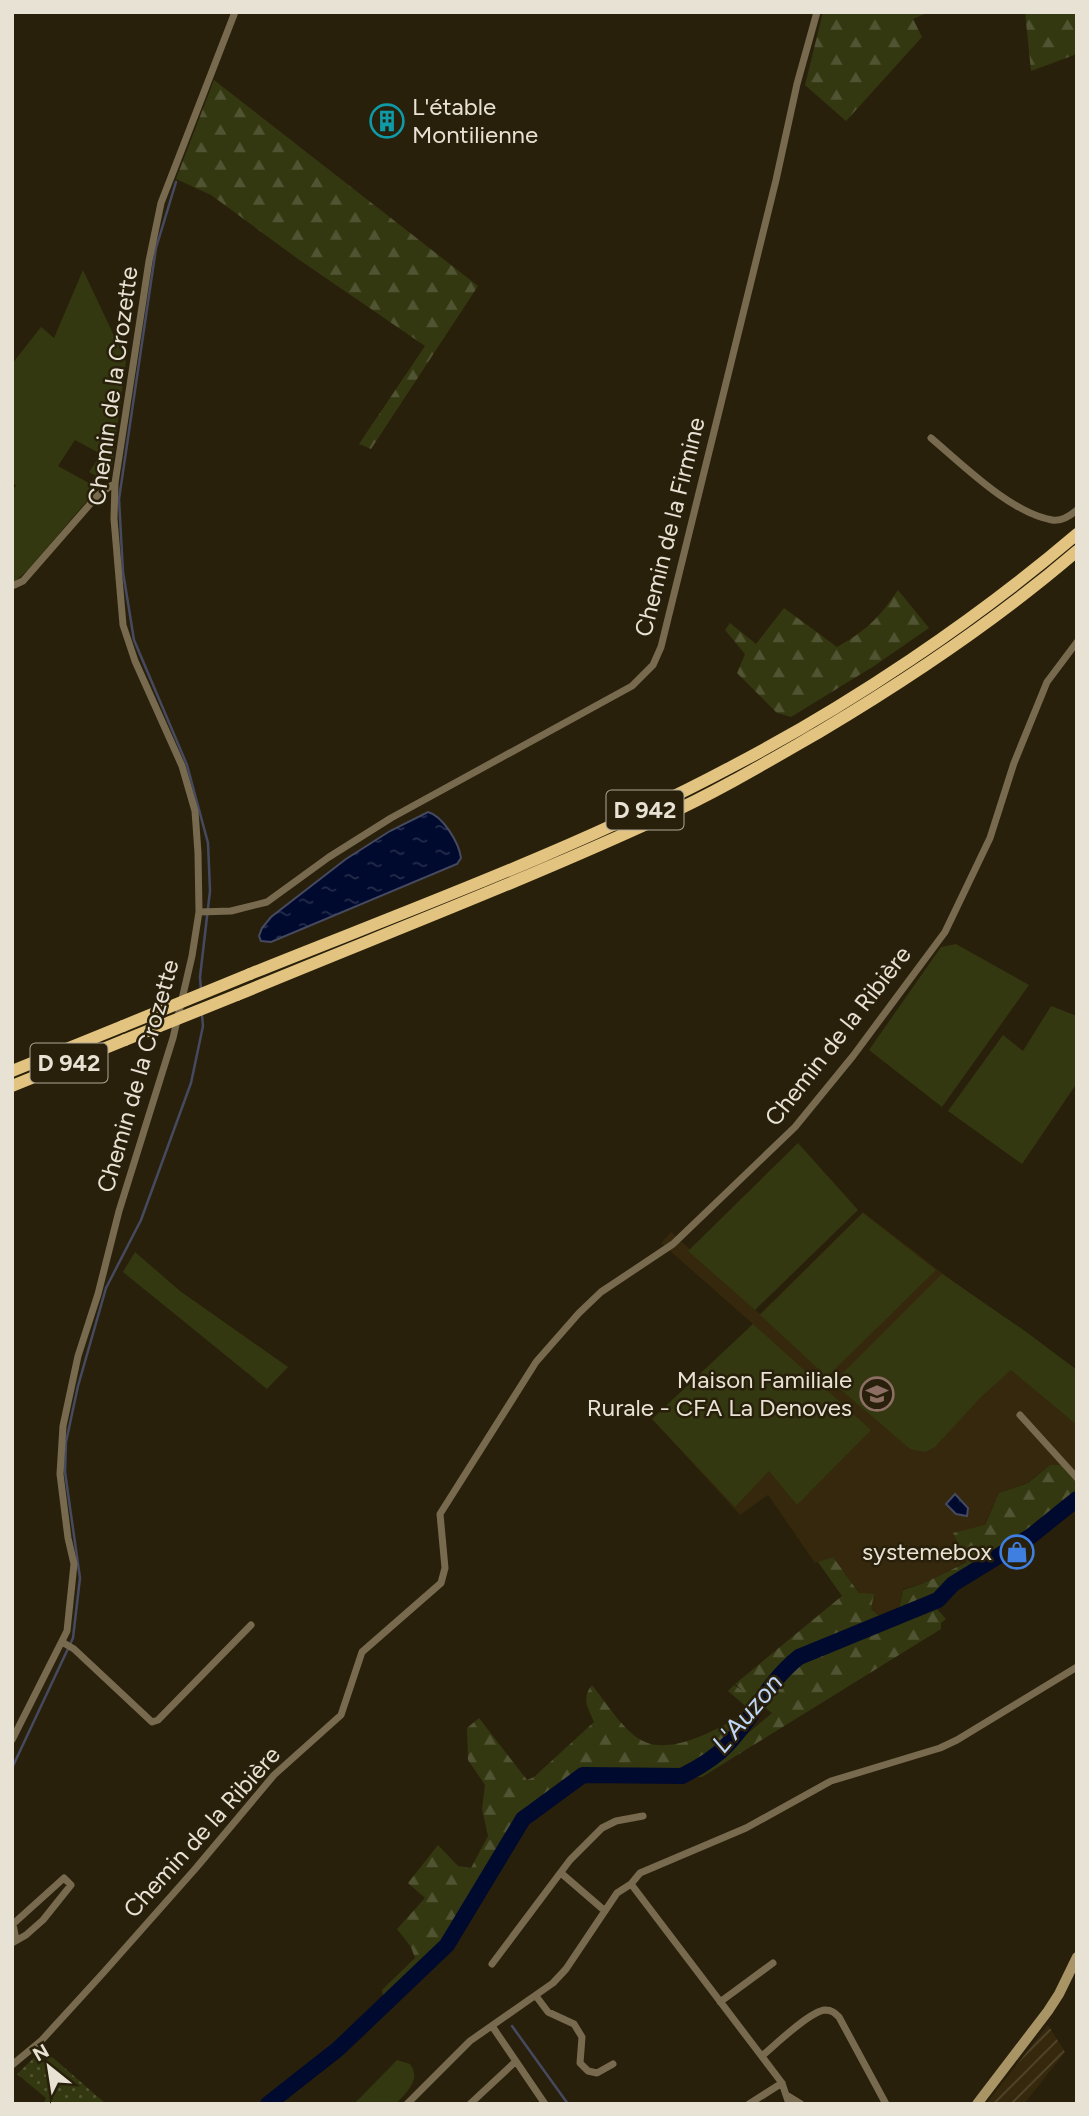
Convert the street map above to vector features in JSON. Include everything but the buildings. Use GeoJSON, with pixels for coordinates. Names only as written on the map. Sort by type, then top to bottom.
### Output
{"type":"FeatureCollection","features":[{"type":"Feature","properties":{"kind":"highway","name":"D 942"},"geometry":{"type":"LineString","coordinates":[[12,1071],[551,852],[732,767],[844,702],[922,651],[1077,534]]}},
{"type":"Feature","properties":{"kind":"highway","name":"D 942"},"geometry":{"type":"LineString","coordinates":[[12,1086],[556,864],[664,816],[840,719],[929,663],[1077,551]]}},
{"type":"Feature","properties":{"kind":"main road"},"geometry":{"type":"LineString","coordinates":[[977,2104],[1048,2011],[1077,1957]]}},
{"type":"Feature","properties":{"kind":"street","name":"Chemin de la Crozette"},"geometry":{"type":"LineString","coordinates":[[12,1740],[68,1631],[74,1564],[60,1474],[63,1426],[78,1356],[98,1294],[119,1211],[173,1038],[199,912],[195,811],[182,766],[135,661],[123,625],[114,519],[115,483],[149,261],[161,203],[235,12]]}},
{"type":"Feature","properties":{"kind":"street","name":"Chemin de la Firmine"},"geometry":{"type":"LineString","coordinates":[[199,912],[231,911],[267,902],[329,856],[391,818],[632,686],[653,664],[661,647],[679,576],[773,193],[797,83],[817,12]]}},
{"type":"Feature","properties":{"kind":"street"},"geometry":{"type":"LineString","coordinates":[[931,438],[1014,505],[1054,521],[1077,510]]}},
{"type":"Feature","properties":{"kind":"street"},"geometry":{"type":"LineString","coordinates":[[12,586],[23,581],[98,495],[115,483]]}},
{"type":"Feature","properties":{"kind":"street","name":"Chemin de la Ribière"},"geometry":{"type":"LineString","coordinates":[[12,2064],[41,2041],[111,1964],[274,1775],[341,1716],[362,1652],[441,1583],[445,1569],[440,1514],[536,1362],[601,1292],[673,1244],[795,1127],[853,1056],[945,932],[990,838],[1014,764],[1047,682],[1077,642]]}},
{"type":"Feature","properties":{"kind":"street"},"geometry":{"type":"LineString","coordinates":[[1020,1415],[1077,1478]]}},
{"type":"Feature","properties":{"kind":"street"},"geometry":{"type":"LineString","coordinates":[[62,1642],[74,1649],[152,1722],[158,1720],[251,1625]]}},
{"type":"Feature","properties":{"kind":"street"},"geometry":{"type":"LineString","coordinates":[[407,2104],[470,2041],[536,1996],[566,1969],[617,1893],[631,1884],[640,1873],[746,1828],[831,1781],[940,1748],[957,1740],[1077,1667]]}},
{"type":"Feature","properties":{"kind":"street"},"geometry":{"type":"LineString","coordinates":[[492,1964],[561,1872],[602,1828],[616,1821],[642,1816]]}},
{"type":"Feature","properties":{"kind":"street"},"geometry":{"type":"LineString","coordinates":[[561,1872],[605,1911]]}},
{"type":"Feature","properties":{"kind":"street"},"geometry":{"type":"LineString","coordinates":[[64,1878],[71,1885],[43,1920],[26,1936],[14,1942],[13,1924],[64,1878]]}},
{"type":"Feature","properties":{"kind":"street"},"geometry":{"type":"LineString","coordinates":[[631,1884],[782,2083],[788,2100],[801,2104]]}},
{"type":"Feature","properties":{"kind":"street"},"geometry":{"type":"LineString","coordinates":[[720,2003],[773,1963]]}},
{"type":"Feature","properties":{"kind":"street"},"geometry":{"type":"LineString","coordinates":[[536,1996],[548,2012],[574,2024],[582,2037],[580,2063],[588,2071],[597,2073],[614,2064]]}},
{"type":"Feature","properties":{"kind":"street"},"geometry":{"type":"LineString","coordinates":[[762,2056],[813,2016],[826,2010],[832,2011],[839,2017],[886,2104]]}},
{"type":"Feature","properties":{"kind":"street"},"geometry":{"type":"LineString","coordinates":[[492,2026],[545,2104]]}},
{"type":"Feature","properties":{"kind":"street"},"geometry":{"type":"LineString","coordinates":[[470,2104],[515,2062]]}},
{"type":"Feature","properties":{"kind":"street"},"geometry":{"type":"LineString","coordinates":[[749,2104],[782,2083]]}},
{"type":"Feature","properties":{"kind":"shaded area","name":"Maison Familiale Rurale - CFA La Denoves"},"geometry":{"type":"Polygon","coordinates":[[[863,1212],[942,1273],[1077,1370],[1077,1481],[1050,1465],[1027,1483],[999,1493],[984,1526],[954,1533],[967,1561],[924,1583],[903,1589],[899,1610],[878,1615],[833,1557],[815,1563],[768,1495],[740,1515],[652,1419],[753,1324],[661,1243],[671,1232],[760,1314],[863,1212]]]}},
{"type":"Feature","properties":{"kind":"shaded area"},"geometry":{"type":"Polygon","coordinates":[[[1048,2025],[1065,2052],[1024,2104],[986,2104],[1048,2025]]]}},
{"type":"Feature","properties":{"kind":"green space"},"geometry":{"type":"Polygon","coordinates":[[[823,12],[929,12],[913,19],[922,37],[846,121],[805,85],[823,12]]]}},
{"type":"Feature","properties":{"kind":"green space"},"geometry":{"type":"Polygon","coordinates":[[[1025,12],[1077,12],[1077,54],[1031,71],[1025,12]]]}},
{"type":"Feature","properties":{"kind":"green space"},"geometry":{"type":"Polygon","coordinates":[[[214,80],[478,286],[371,449],[359,444],[425,346],[298,259],[211,195],[176,179],[214,80]]]}},
{"type":"Feature","properties":{"kind":"green space"},"geometry":{"type":"Polygon","coordinates":[[[83,270],[126,361],[112,466],[105,481],[89,472],[99,453],[75,440],[58,466],[98,488],[29,569],[12,584],[12,492],[16,485],[12,483],[12,364],[41,327],[54,338],[83,270]]]}},
{"type":"Feature","properties":{"kind":"green space"},"geometry":{"type":"Polygon","coordinates":[[[898,590],[929,628],[874,666],[791,717],[777,713],[737,673],[745,654],[725,630],[730,623],[756,644],[784,608],[837,647],[871,623],[898,590]]]}},
{"type":"Feature","properties":{"kind":"green space"},"geometry":{"type":"Polygon","coordinates":[[[956,944],[1029,985],[942,1107],[869,1050],[941,947],[956,944]]]}},
{"type":"Feature","properties":{"kind":"green space"},"geometry":{"type":"Polygon","coordinates":[[[1051,1006],[1077,1016],[1077,1083],[1022,1164],[948,1111],[1003,1035],[1023,1051],[1051,1006]]]}},
{"type":"Feature","properties":{"kind":"green space"},"geometry":{"type":"Polygon","coordinates":[[[798,1143],[858,1210],[755,1310],[688,1251],[798,1143]]]}},
{"type":"Feature","properties":{"kind":"green space"},"geometry":{"type":"Polygon","coordinates":[[[863,1213],[936,1270],[827,1377],[760,1315],[863,1213]]]}},
{"type":"Feature","properties":{"kind":"green space"},"geometry":{"type":"Polygon","coordinates":[[[135,1252],[180,1291],[288,1367],[267,1389],[123,1272],[135,1252]]]}},
{"type":"Feature","properties":{"kind":"green space"},"geometry":{"type":"Polygon","coordinates":[[[942,1274],[1077,1370],[1077,1425],[1011,1370],[980,1398],[935,1447],[925,1452],[910,1449],[833,1383],[942,1274]]]}},
{"type":"Feature","properties":{"kind":"green space"},"geometry":{"type":"Polygon","coordinates":[[[753,1324],[871,1430],[797,1505],[769,1471],[735,1507],[652,1419],[753,1324]]]}},
{"type":"Feature","properties":{"kind":"green space"},"geometry":{"type":"Polygon","coordinates":[[[1050,1465],[1066,1465],[1077,1472],[1077,1504],[1038,1535],[955,1583],[949,1596],[938,1601],[937,1609],[946,1619],[941,1623],[941,1629],[702,1777],[690,1777],[772,1713],[757,1702],[733,1734],[715,1752],[682,1774],[580,1774],[522,1816],[445,1945],[384,2004],[382,1990],[415,1958],[411,1947],[397,1929],[425,1898],[408,1883],[438,1845],[458,1866],[471,1868],[488,1836],[482,1809],[485,1785],[468,1760],[467,1728],[479,1718],[527,1780],[534,1777],[594,1722],[586,1699],[592,1685],[622,1724],[643,1741],[671,1745],[709,1733],[749,1709],[728,1691],[734,1685],[743,1691],[735,1684],[842,1596],[818,1562],[833,1557],[859,1593],[874,1594],[871,1609],[878,1615],[899,1610],[903,1590],[967,1562],[953,1533],[985,1525],[999,1493],[1028,1483],[1050,1465]]]}},
{"type":"Feature","properties":{"kind":"green space"},"geometry":{"type":"Polygon","coordinates":[[[43,2049],[106,2104],[43,2104],[46,2098],[17,2074],[43,2049]]]}},
{"type":"Feature","properties":{"kind":"green space"},"geometry":{"type":"Polygon","coordinates":[[[397,2060],[410,2064],[414,2075],[411,2086],[396,2104],[354,2104],[397,2060]]]}},
{"type":"Feature","properties":{"kind":"water"},"geometry":{"type":"Polygon","coordinates":[[[428,812],[445,824],[454,838],[461,858],[457,864],[271,942],[261,941],[259,936],[262,928],[271,917],[346,859],[390,831],[428,812]]]}},
{"type":"Feature","properties":{"kind":"water"},"geometry":{"type":"Polygon","coordinates":[[[955,1494],[968,1508],[967,1516],[956,1514],[946,1504],[955,1494]]]}},
{"type":"Feature","properties":{"kind":"waterway"},"geometry":{"type":"LineString","coordinates":[[176,182],[156,248],[119,499],[123,572],[134,640],[187,765],[208,843],[210,891],[200,977],[201,991]]}},
{"type":"Feature","properties":{"kind":"waterway"},"geometry":{"type":"LineString","coordinates":[[12,1768],[73,1638],[80,1578],[65,1472],[66,1442],[78,1386],[106,1288],[141,1220],[191,1083],[203,1026],[202,1015]]}},
{"type":"Feature","properties":{"kind":"waterway","name":"L'Auzon"},"geometry":{"type":"LineString","coordinates":[[268,2104],[338,2049],[447,1945],[523,1819],[583,1775],[682,1776],[694,1770],[727,1745],[769,1689],[799,1657],[938,1600],[953,1584],[1031,1536],[1077,1499]]}},
{"type":"Feature","properties":{"kind":"waterway"},"geometry":{"type":"LineString","coordinates":[[512,2026],[568,2104]]}},
{"type":"Feature","properties":{"kind":"place","name":"L'étable Montilienne"},"geometry":{"type":"Point","coordinates":[387,121]}},
{"type":"Feature","properties":{"kind":"place","name":"Maison Familiale Rurale - CFA La Denoves"},"geometry":{"type":"Point","coordinates":[877,1394]}},
{"type":"Feature","properties":{"kind":"place","name":"systemebox"},"geometry":{"type":"Point","coordinates":[1017,1552]}}]}
